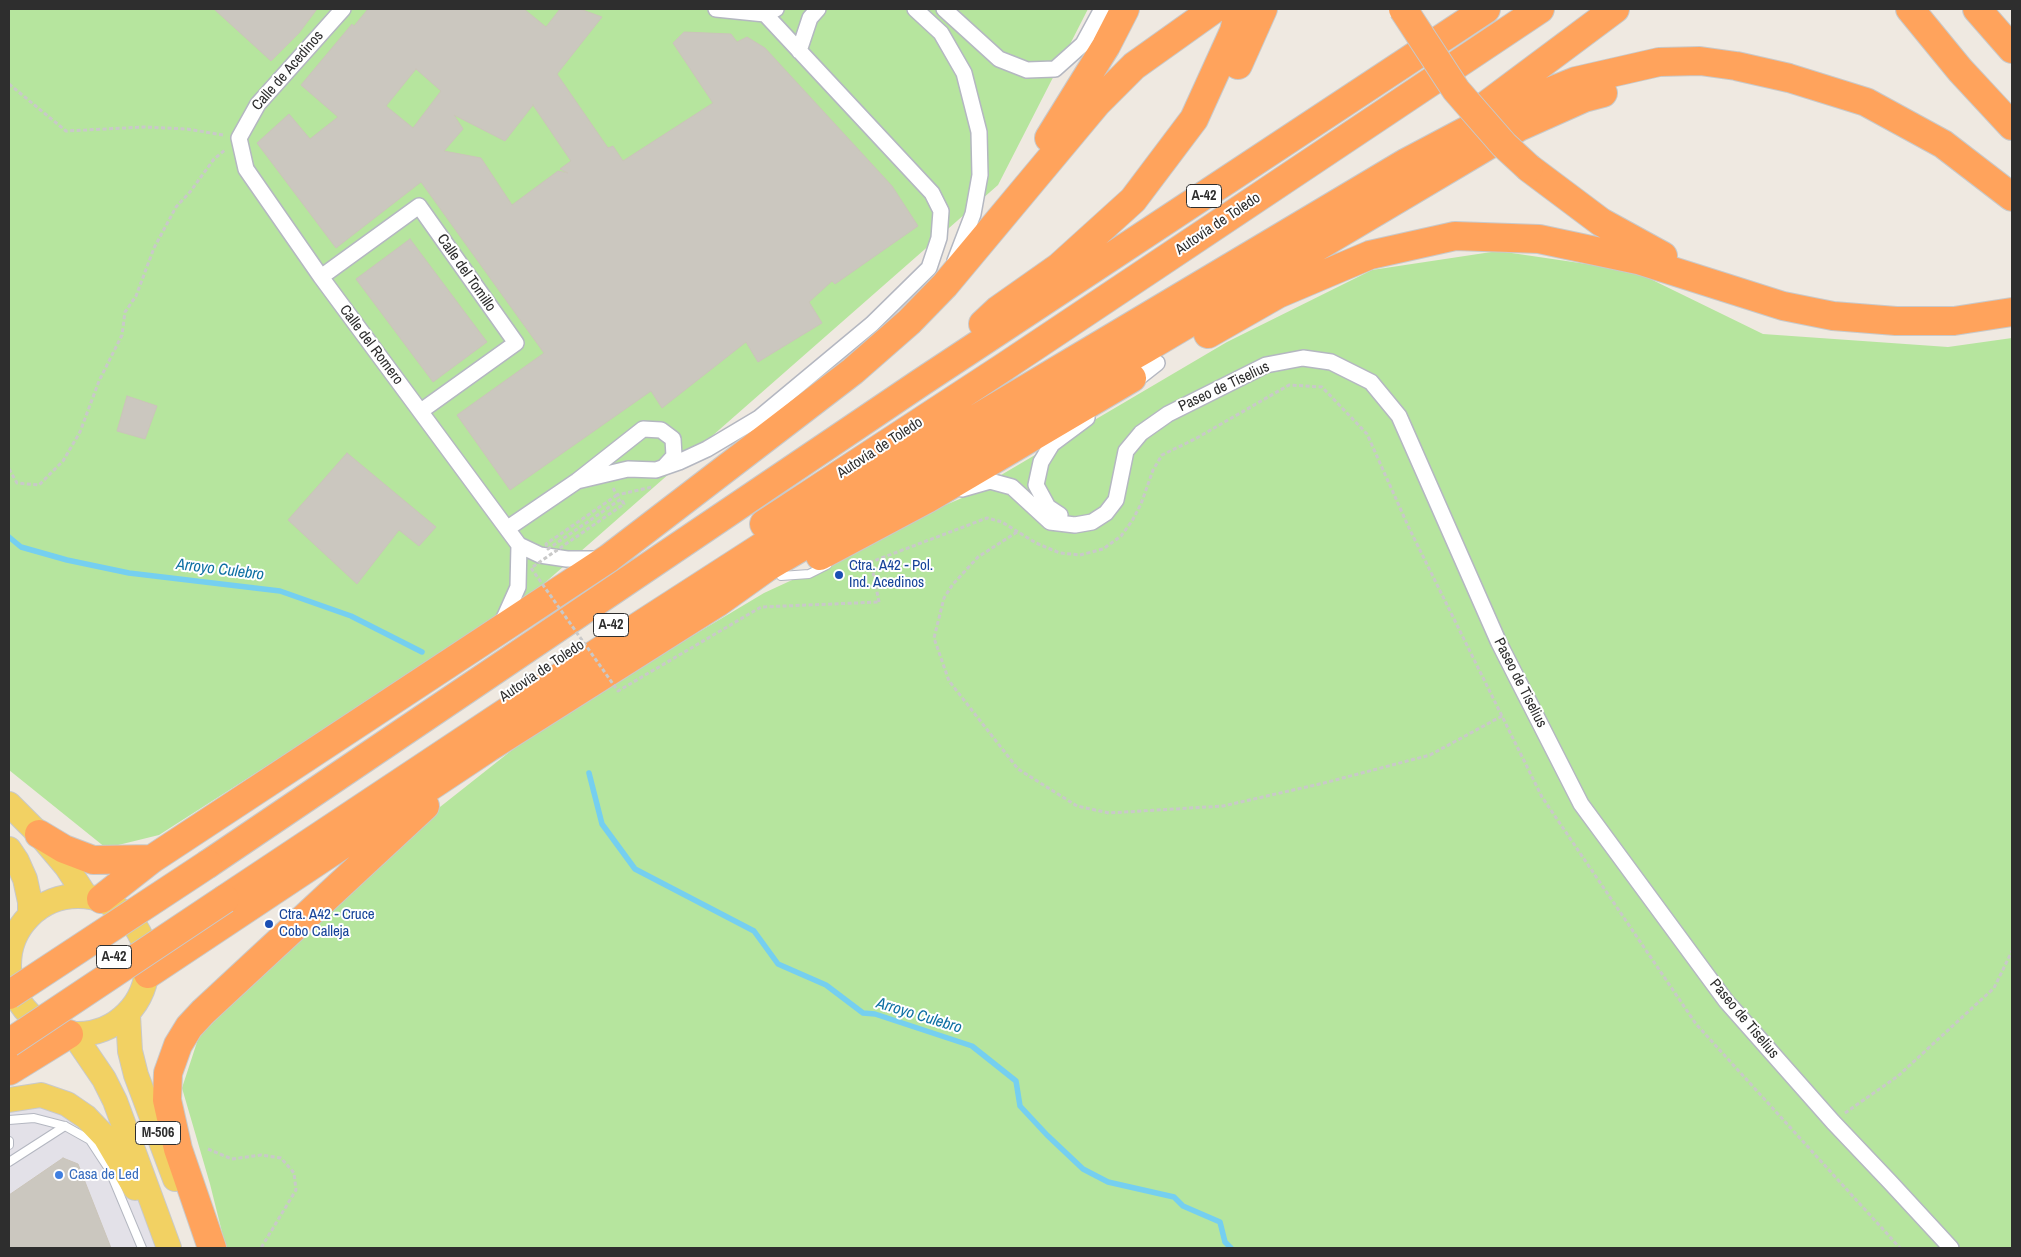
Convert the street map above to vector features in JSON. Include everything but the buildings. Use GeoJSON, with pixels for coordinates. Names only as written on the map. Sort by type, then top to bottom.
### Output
{"type":"FeatureCollection","features":[{"type":"Feature","properties":{"kind":"highway"},"geometry":{"type":"LineString","coordinates":[[997,222],[1106,46],[1125,9]]}},
{"type":"Feature","properties":{"kind":"highway"},"geometry":{"type":"LineString","coordinates":[[93,897],[609,558],[853,371],[909,322],[945,285],[1097,103],[1134,66],[1214,9]]}},
{"type":"Feature","properties":{"kind":"highway"},"geometry":{"type":"LineString","coordinates":[[1403,9],[1456,90],[1504,145],[1529,168],[1601,222],[1654,252],[1731,289]]}},
{"type":"Feature","properties":{"kind":"highway","name":"Autovía de Toledo"},"geometry":{"type":"LineString","coordinates":[[217,883],[666,553],[1486,9]]}},
{"type":"Feature","properties":{"kind":"highway","name":"Autovía de Toledo"},"geometry":{"type":"LineString","coordinates":[[217,883],[1004,367],[1540,9]]}},
{"type":"Feature","properties":{"kind":"highway"},"geometry":{"type":"LineString","coordinates":[[1407,162],[1615,9]]}},
{"type":"Feature","properties":{"kind":"highway"},"geometry":{"type":"LineString","coordinates":[[1910,9],[1960,70],[2012,126]]}},
{"type":"Feature","properties":{"kind":"highway"},"geometry":{"type":"LineString","coordinates":[[1977,9],[2012,48]]}},
{"type":"Feature","properties":{"kind":"highway"},"geometry":{"type":"LineString","coordinates":[[920,383],[998,310],[1059,267],[1133,200],[1194,119],[1249,17]]}},
{"type":"Feature","properties":{"kind":"highway"},"geometry":{"type":"LineString","coordinates":[[9,1043],[217,883],[528,698],[769,542],[1407,162],[1509,108],[1576,81],[1660,62],[1700,61],[1736,66],[1789,78],[1866,102],[1943,144],[2012,197]]}},
{"type":"Feature","properties":{"kind":"highway"},"geometry":{"type":"LineString","coordinates":[[148,974],[488,748],[717,603],[774,563],[1145,350],[1519,127],[1584,98],[1659,79],[1729,75],[1789,78]]}},
{"type":"Feature","properties":{"kind":"highway"},"geometry":{"type":"LineString","coordinates":[[717,603],[865,537],[1157,363],[1278,294],[1370,255],[1455,236],[1539,239],[1638,260],[1782,306],[1833,316],[1896,321],[1954,322],[2012,312]]}},
{"type":"Feature","properties":{"kind":"highway"},"geometry":{"type":"LineString","coordinates":[[769,542],[804,514],[880,460],[981,395],[1004,367]]}},
{"type":"Feature","properties":{"kind":"highway"},"geometry":{"type":"LineString","coordinates":[[212,1248],[178,1149],[167,1100],[168,1073],[178,1045],[189,1027],[203,1012],[488,748]]}},
{"type":"Feature","properties":{"kind":"highway"},"geometry":{"type":"LineString","coordinates":[[39,834],[64,849],[93,860],[152,859]]}},
{"type":"Feature","properties":{"kind":"highway","name":"A-42"},"geometry":{"type":"LineString","coordinates":[[9,995],[217,883]]}},
{"type":"Feature","properties":{"kind":"highway","name":"A-42"},"geometry":{"type":"LineString","coordinates":[[9,1027],[217,883]]}},
{"type":"Feature","properties":{"kind":"highway"},"geometry":{"type":"LineString","coordinates":[[9,1072],[72,1034]]}},
{"type":"Feature","properties":{"kind":"main road"},"geometry":{"type":"LineString","coordinates":[[9,804],[39,834],[93,897],[122,910],[138,928],[147,950],[148,974],[141,996],[128,1015],[103,1030],[72,1034],[48,1028],[30,1015],[16,997],[10,976],[9,954],[12,938],[30,914],[55,899],[93,897]]}},
{"type":"Feature","properties":{"kind":"main road"},"geometry":{"type":"LineString","coordinates":[[9,849],[25,879],[30,902],[30,914]]}},
{"type":"Feature","properties":{"kind":"main road","name":"M-506"},"geometry":{"type":"LineString","coordinates":[[128,1015],[130,1051],[136,1075],[201,1248]]}},
{"type":"Feature","properties":{"kind":"main road","name":"M-506"},"geometry":{"type":"LineString","coordinates":[[72,1034],[104,1079],[115,1101],[167,1245]]}},
{"type":"Feature","properties":{"kind":"main road"},"geometry":{"type":"LineString","coordinates":[[9,1100],[41,1095],[67,1104],[86,1117],[105,1137],[167,1245]]}},
{"type":"Feature","properties":{"kind":"street","name":"Calle de Acedinos"},"geometry":{"type":"LineString","coordinates":[[238,138],[258,104],[343,9]]}},
{"type":"Feature","properties":{"kind":"street"},"geometry":{"type":"LineString","coordinates":[[577,481],[628,469],[656,470],[707,449],[766,412],[872,324],[929,268],[940,238],[941,211],[932,193],[799,51],[770,11],[716,9]]}},
{"type":"Feature","properties":{"kind":"street"},"geometry":{"type":"LineString","coordinates":[[799,51],[810,18],[818,9]]}},
{"type":"Feature","properties":{"kind":"street"},"geometry":{"type":"LineString","coordinates":[[915,9],[941,33],[964,72],[979,132],[980,175],[973,214],[945,285]]}},
{"type":"Feature","properties":{"kind":"street"},"geometry":{"type":"LineString","coordinates":[[944,9],[999,59],[1027,70],[1055,69],[1083,44],[1102,9]]}},
{"type":"Feature","properties":{"kind":"street","name":"Calle del Romero"},"geometry":{"type":"LineString","coordinates":[[238,138],[246,170],[321,277],[519,545]]}},
{"type":"Feature","properties":{"kind":"street","name":"Calle del Tomillo"},"geometry":{"type":"LineString","coordinates":[[321,277],[419,206],[516,342],[420,411]]}},
{"type":"Feature","properties":{"kind":"street","name":"Paseo de Tiselius"},"geometry":{"type":"LineString","coordinates":[[1075,525],[1092,522],[1106,514],[1116,500],[1126,451],[1141,433],[1168,414],[1266,365],[1303,358],[1331,362],[1371,382],[1399,416],[1500,643],[1581,804],[1726,1001],[1833,1122],[1951,1248]]}},
{"type":"Feature","properties":{"kind":"street"},"geometry":{"type":"LineString","coordinates":[[1075,525],[1048,507],[1036,485],[1040,462],[1052,444],[1157,363]]}},
{"type":"Feature","properties":{"kind":"street"},"geometry":{"type":"LineString","coordinates":[[508,528],[577,481],[643,429],[661,430],[673,439],[674,456],[664,467]]}},
{"type":"Feature","properties":{"kind":"street"},"geometry":{"type":"LineString","coordinates":[[927,499],[990,481],[1012,487],[1050,522],[1075,525]]}},
{"type":"Feature","properties":{"kind":"street"},"geometry":{"type":"LineString","coordinates":[[498,631],[518,587],[519,545],[540,555],[567,559],[609,558]]}},
{"type":"Feature","properties":{"kind":"lane"},"geometry":{"type":"LineString","coordinates":[[781,576],[808,574],[833,562]]}},
{"type":"Feature","properties":{"kind":"lane"},"geometry":{"type":"LineString","coordinates":[[9,1120],[34,1118],[64,1126],[90,1140],[109,1169],[142,1248]]}},
{"type":"Feature","properties":{"kind":"lane"},"geometry":{"type":"LineString","coordinates":[[9,1162],[64,1126]]}},
{"type":"Feature","properties":{"kind":"path"},"geometry":{"type":"LineString","coordinates":[[9,84],[66,131],[144,127],[187,129],[238,138]]}},
{"type":"Feature","properties":{"kind":"path"},"geometry":{"type":"LineString","coordinates":[[9,469],[16,482],[40,485],[63,461],[80,432],[99,381],[122,335],[125,312],[136,296],[154,248],[176,207],[190,192],[214,159],[238,138]]}},
{"type":"Feature","properties":{"kind":"path"},"geometry":{"type":"LineString","coordinates":[[1136,516],[1153,470],[1162,455],[1195,439],[1288,385],[1322,386],[1367,434],[1409,528],[1542,797],[1696,1024],[1900,1248]]}},
{"type":"Feature","properties":{"kind":"path"},"geometry":{"type":"LineString","coordinates":[[655,487],[617,495],[546,544],[548,549],[621,500],[624,504],[531,568],[618,691],[761,607],[879,602],[871,562],[987,518],[1002,522],[1017,531],[978,557],[953,584],[944,598],[934,638],[949,681],[1018,769],[1077,806],[1109,813],[1222,806],[1324,784],[1430,755],[1502,716]]}},
{"type":"Feature","properties":{"kind":"path"},"geometry":{"type":"LineString","coordinates":[[1833,1122],[1898,1076],[1994,988],[2012,951]]}},
{"type":"Feature","properties":{"kind":"path"},"geometry":{"type":"LineString","coordinates":[[208,1149],[232,1159],[261,1155],[281,1158],[294,1173],[296,1190],[261,1248]]}},
{"type":"Feature","properties":{"kind":"shaded area"},"geometry":{"type":"Polygon","coordinates":[[[9,1096],[110,1127],[160,1248],[9,1248],[9,1096]]]}},
{"type":"Feature","properties":{"kind":"green space"},"geometry":{"type":"Polygon","coordinates":[[[9,9],[1088,9],[998,185],[523,602],[159,835],[106,848],[9,770],[9,9]]]}},
{"type":"Feature","properties":{"kind":"green space"},"geometry":{"type":"Polygon","coordinates":[[[1498,251],[1634,271],[1763,334],[1948,347],[2012,338],[2012,1248],[226,1248],[210,1184],[182,1088],[199,1036],[421,822],[545,724],[764,593],[885,537],[908,521],[962,498],[1227,342],[1372,270],[1498,251]]]}},
{"type":"Feature","properties":{"kind":"waterway","name":"Arroyo Culebro"},"geometry":{"type":"LineString","coordinates":[[9,537],[21,547],[67,560],[129,573],[280,591],[351,616],[422,652]]}},
{"type":"Feature","properties":{"kind":"waterway","name":"Arroyo Culebro"},"geometry":{"type":"LineString","coordinates":[[589,773],[602,824],[635,869],[754,931],[778,964],[826,985],[863,1013],[875,1014],[972,1046],[1016,1081],[1020,1106],[1083,1169],[1108,1182],[1174,1197],[1183,1206],[1220,1222],[1225,1242],[1231,1248]]}},
{"type":"Feature","properties":{"kind":"place","name":"Ctra. A42 - Pol. Ind. Acedinos"},"geometry":{"type":"Point","coordinates":[839,575]}},
{"type":"Feature","properties":{"kind":"place","name":"Ctra. A42 - Cruce Cobo Calleja"},"geometry":{"type":"Point","coordinates":[269,924]}},
{"type":"Feature","properties":{"kind":"place","name":"Casa de Led"},"geometry":{"type":"Point","coordinates":[59,1175]}}]}
